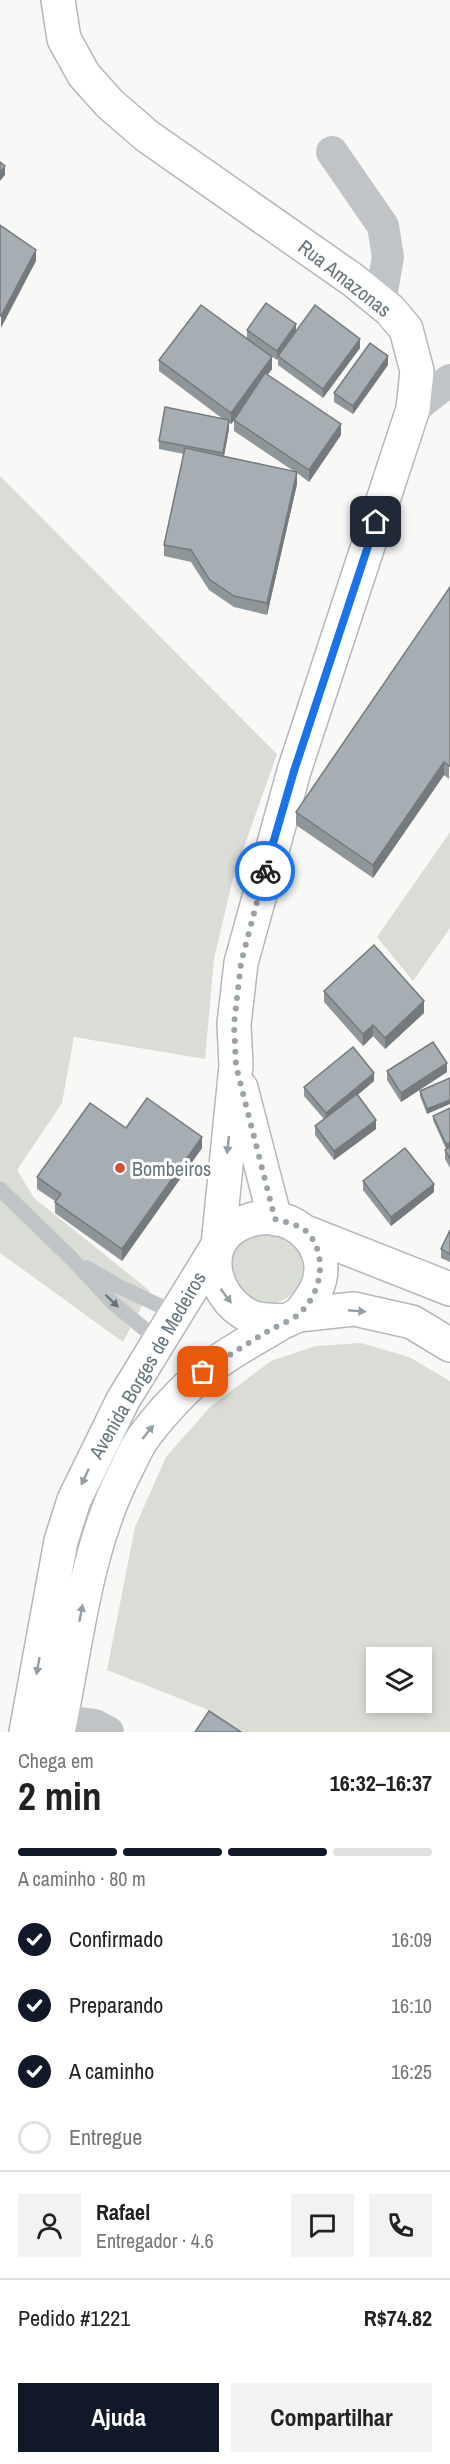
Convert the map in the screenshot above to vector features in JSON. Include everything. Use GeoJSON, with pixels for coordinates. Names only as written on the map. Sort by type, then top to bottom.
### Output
{"type":"FeatureCollection","features":[{"type":"Feature","properties":{"kind":"main road","name":"Rua Amazonas"},"geometry":{"type":"LineString","coordinates":[[58,0],[64,39],[84,75],[110,104],[147,136],[353,280],[380,302],[406,329],[417,371],[413,409],[294,771],[241,963],[234,1024],[236,1066]]}},
{"type":"Feature","properties":{"kind":"main road"},"geometry":{"type":"LineString","coordinates":[[236,1066],[275,1219]]}},
{"type":"Feature","properties":{"kind":"main road"},"geometry":{"type":"LineString","coordinates":[[236,1066],[214,1269],[219,1288],[232,1305],[250,1318],[291,1318],[316,1290],[321,1271],[320,1255],[308,1233]]}},
{"type":"Feature","properties":{"kind":"main road"},"geometry":{"type":"LineString","coordinates":[[218,1245],[236,1226],[251,1219],[275,1219],[291,1223],[308,1233],[450,1290]]}},
{"type":"Feature","properties":{"kind":"main road","name":"Avenida Borges de Medeiros"},"geometry":{"type":"LineString","coordinates":[[43,1725],[61,1541],[74,1500],[110,1423],[218,1245]]}},
{"type":"Feature","properties":{"kind":"main road","name":"Avenida Borges de Medeiros"},"geometry":{"type":"LineString","coordinates":[[43,1725],[99,1534],[114,1494],[142,1439],[177,1397],[203,1372],[291,1318],[354,1310],[412,1322],[450,1345]]}},
{"type":"Feature","properties":{"kind":"street"},"geometry":{"type":"LineString","coordinates":[[332,152],[383,226],[388,257],[380,302]]}},
{"type":"Feature","properties":{"kind":"street"},"geometry":{"type":"LineString","coordinates":[[413,409],[450,380]]}},
{"type":"Feature","properties":{"kind":"street"},"geometry":{"type":"LineString","coordinates":[[43,1725],[95,1725],[108,1732]]}},
{"type":"Feature","properties":{"kind":"lane"},"geometry":{"type":"LineString","coordinates":[[0,1189],[72,1259],[113,1303],[159,1341]]}},
{"type":"Feature","properties":{"kind":"lane"},"geometry":{"type":"LineString","coordinates":[[72,1259],[118,1286],[175,1313]]}},
{"type":"Feature","properties":{"kind":"shaded area"},"geometry":{"type":"Polygon","coordinates":[[[0,476],[277,754],[233,878],[214,959],[205,1059],[74,1037],[62,1103],[17,1170],[34,1198],[150,1291],[123,1342],[0,1253],[0,476]]]}},
{"type":"Feature","properties":{"kind":"shaded area"},"geometry":{"type":"Polygon","coordinates":[[[450,832],[450,928],[413,981],[377,937],[450,832]]]}},
{"type":"Feature","properties":{"kind":"shaded area"},"geometry":{"type":"Polygon","coordinates":[[[267,1232],[287,1238],[297,1248],[303,1268],[297,1288],[287,1298],[267,1304],[247,1298],[237,1288],[231,1268],[237,1248],[247,1238],[267,1232]]]}},
{"type":"Feature","properties":{"kind":"shaded area"},"geometry":{"type":"Polygon","coordinates":[[[361,1343],[409,1357],[450,1381],[450,1732],[242,1732],[204,1708],[107,1670],[135,1527],[166,1457],[211,1406],[271,1361],[316,1346],[361,1343]]]}},
{"type":"Feature","properties":{"kind":"building"},"geometry":{"type":"Polygon","coordinates":[[[0,162],[5,166],[0,173],[0,162]]]}},
{"type":"Feature","properties":{"kind":"building"},"geometry":{"type":"Polygon","coordinates":[[[0,225],[36,250],[1,316],[0,316],[0,225]]]}},
{"type":"Feature","properties":{"kind":"building"},"geometry":{"type":"Polygon","coordinates":[[[266,303],[296,324],[277,351],[247,330],[266,303]]]}},
{"type":"Feature","properties":{"kind":"building"},"geometry":{"type":"Polygon","coordinates":[[[201,305],[272,357],[231,413],[159,360],[201,305]]]}},
{"type":"Feature","properties":{"kind":"building"},"geometry":{"type":"Polygon","coordinates":[[[315,305],[360,339],[323,389],[278,356],[315,305]]]}},
{"type":"Feature","properties":{"kind":"building"},"geometry":{"type":"Polygon","coordinates":[[[370,343],[388,356],[353,406],[334,393],[370,343]]]}},
{"type":"Feature","properties":{"kind":"building"},"geometry":{"type":"Polygon","coordinates":[[[265,373],[341,424],[309,470],[234,420],[265,373]]]}},
{"type":"Feature","properties":{"kind":"building"},"geometry":{"type":"Polygon","coordinates":[[[165,407],[229,420],[223,453],[159,441],[165,407]]]}},
{"type":"Feature","properties":{"kind":"building"},"geometry":{"type":"Polygon","coordinates":[[[185,448],[297,472],[267,603],[234,596],[209,579],[191,550],[164,545],[185,448]]]}},
{"type":"Feature","properties":{"kind":"building"},"geometry":{"type":"Polygon","coordinates":[[[450,587],[450,765],[444,762],[373,865],[296,812],[450,587]]]}},
{"type":"Feature","properties":{"kind":"building"},"geometry":{"type":"Polygon","coordinates":[[[374,945],[424,1001],[385,1038],[373,1025],[363,1034],[324,991],[374,945]]]}},
{"type":"Feature","properties":{"kind":"building"},"geometry":{"type":"Polygon","coordinates":[[[433,1042],[447,1063],[401,1093],[387,1071],[433,1042]]]}},
{"type":"Feature","properties":{"kind":"building"},"geometry":{"type":"Polygon","coordinates":[[[353,1047],[374,1073],[326,1113],[304,1087],[353,1047]]]}},
{"type":"Feature","properties":{"kind":"building"},"geometry":{"type":"Polygon","coordinates":[[[450,1078],[450,1100],[427,1109],[420,1091],[450,1078]]]}},
{"type":"Feature","properties":{"kind":"building"},"geometry":{"type":"Polygon","coordinates":[[[357,1094],[376,1120],[334,1151],[315,1126],[357,1094]]]}},
{"type":"Feature","properties":{"kind":"building","name":"Bombeiros"},"geometry":{"type":"Polygon","coordinates":[[[147,1098],[202,1137],[122,1249],[55,1202],[61,1194],[37,1177],[90,1103],[126,1128],[147,1098]]]}},
{"type":"Feature","properties":{"kind":"building"},"geometry":{"type":"Polygon","coordinates":[[[450,1108],[450,1143],[446,1144],[433,1116],[450,1108]]]}},
{"type":"Feature","properties":{"kind":"building"},"geometry":{"type":"Polygon","coordinates":[[[450,1147],[450,1159],[445,1150],[450,1147]]]}},
{"type":"Feature","properties":{"kind":"building"},"geometry":{"type":"Polygon","coordinates":[[[405,1148],[434,1184],[391,1217],[363,1181],[405,1148]]]}},
{"type":"Feature","properties":{"kind":"building"},"geometry":{"type":"Polygon","coordinates":[[[450,1230],[450,1254],[441,1249],[450,1230]]]}},
{"type":"Feature","properties":{"kind":"building"},"geometry":{"type":"Polygon","coordinates":[[[209,1711],[241,1732],[195,1732],[209,1711]]]}},
{"type":"Feature","properties":{"kind":"way so far"},"geometry":{"type":"LineString","coordinates":[[203,1372],[245,1344],[298,1315],[316,1290],[321,1271],[320,1255],[308,1233],[291,1223],[275,1219],[236,1066],[234,1024],[241,963],[265,871]]}},
{"type":"Feature","properties":{"kind":"place","name":"Bombeiros"},"geometry":{"type":"Point","coordinates":[120,1168]}},
{"type":"Feature","properties":{"kind":"route"},"geometry":{"type":"LineString","coordinates":[[265,871],[294,771],[376,522]]}}]}
